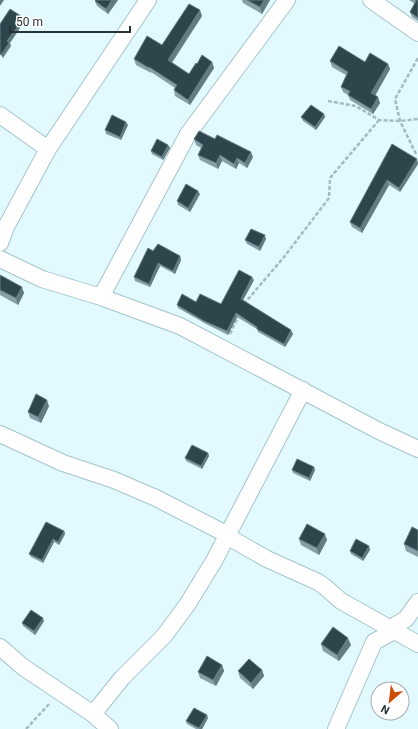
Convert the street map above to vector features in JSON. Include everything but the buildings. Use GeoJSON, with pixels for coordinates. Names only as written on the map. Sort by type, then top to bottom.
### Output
{"type":"FeatureCollection","features":[{"type":"Feature","properties":{"kind":"street"},"geometry":{"type":"LineString","coordinates":[[0,243],[6,227],[48,148],[148,0]]}},
{"type":"Feature","properties":{"kind":"street"},"geometry":{"type":"LineString","coordinates":[[101,296],[188,134],[287,0]]}},
{"type":"Feature","properties":{"kind":"street"},"geometry":{"type":"LineString","coordinates":[[371,0],[418,33]]}},
{"type":"Feature","properties":{"kind":"street"},"geometry":{"type":"LineString","coordinates":[[0,115],[48,148]]}},
{"type":"Feature","properties":{"kind":"street"},"geometry":{"type":"LineString","coordinates":[[0,259],[42,279],[101,296],[180,326],[379,431],[418,449]]}},
{"type":"Feature","properties":{"kind":"street"},"geometry":{"type":"LineString","coordinates":[[0,647],[23,667],[61,692],[102,724],[122,678],[164,636],[214,562],[303,390]]}},
{"type":"Feature","properties":{"kind":"street"},"geometry":{"type":"LineString","coordinates":[[0,434],[63,463],[114,480],[156,498],[228,535],[230,538],[246,548],[318,582],[341,601],[418,644]]}},
{"type":"Feature","properties":{"kind":"street"},"geometry":{"type":"LineString","coordinates":[[394,631],[394,626],[406,619],[418,602]]}},
{"type":"Feature","properties":{"kind":"street"},"geometry":{"type":"LineString","coordinates":[[336,729],[374,642],[394,631]]}},
{"type":"Feature","properties":{"kind":"path"},"geometry":{"type":"LineString","coordinates":[[416,154],[400,121],[395,99],[418,58]]}},
{"type":"Feature","properties":{"kind":"path"},"geometry":{"type":"LineString","coordinates":[[328,101],[356,106],[379,120],[400,121],[418,119]]}},
{"type":"Feature","properties":{"kind":"path"},"geometry":{"type":"LineString","coordinates":[[242,308],[246,301],[284,257],[329,198],[330,178],[379,120]]}},
{"type":"Feature","properties":{"kind":"path"},"geometry":{"type":"LineString","coordinates":[[218,345],[226,342],[239,315]]}},
{"type":"Feature","properties":{"kind":"path"},"geometry":{"type":"LineString","coordinates":[[26,729],[61,692]]}}]}
